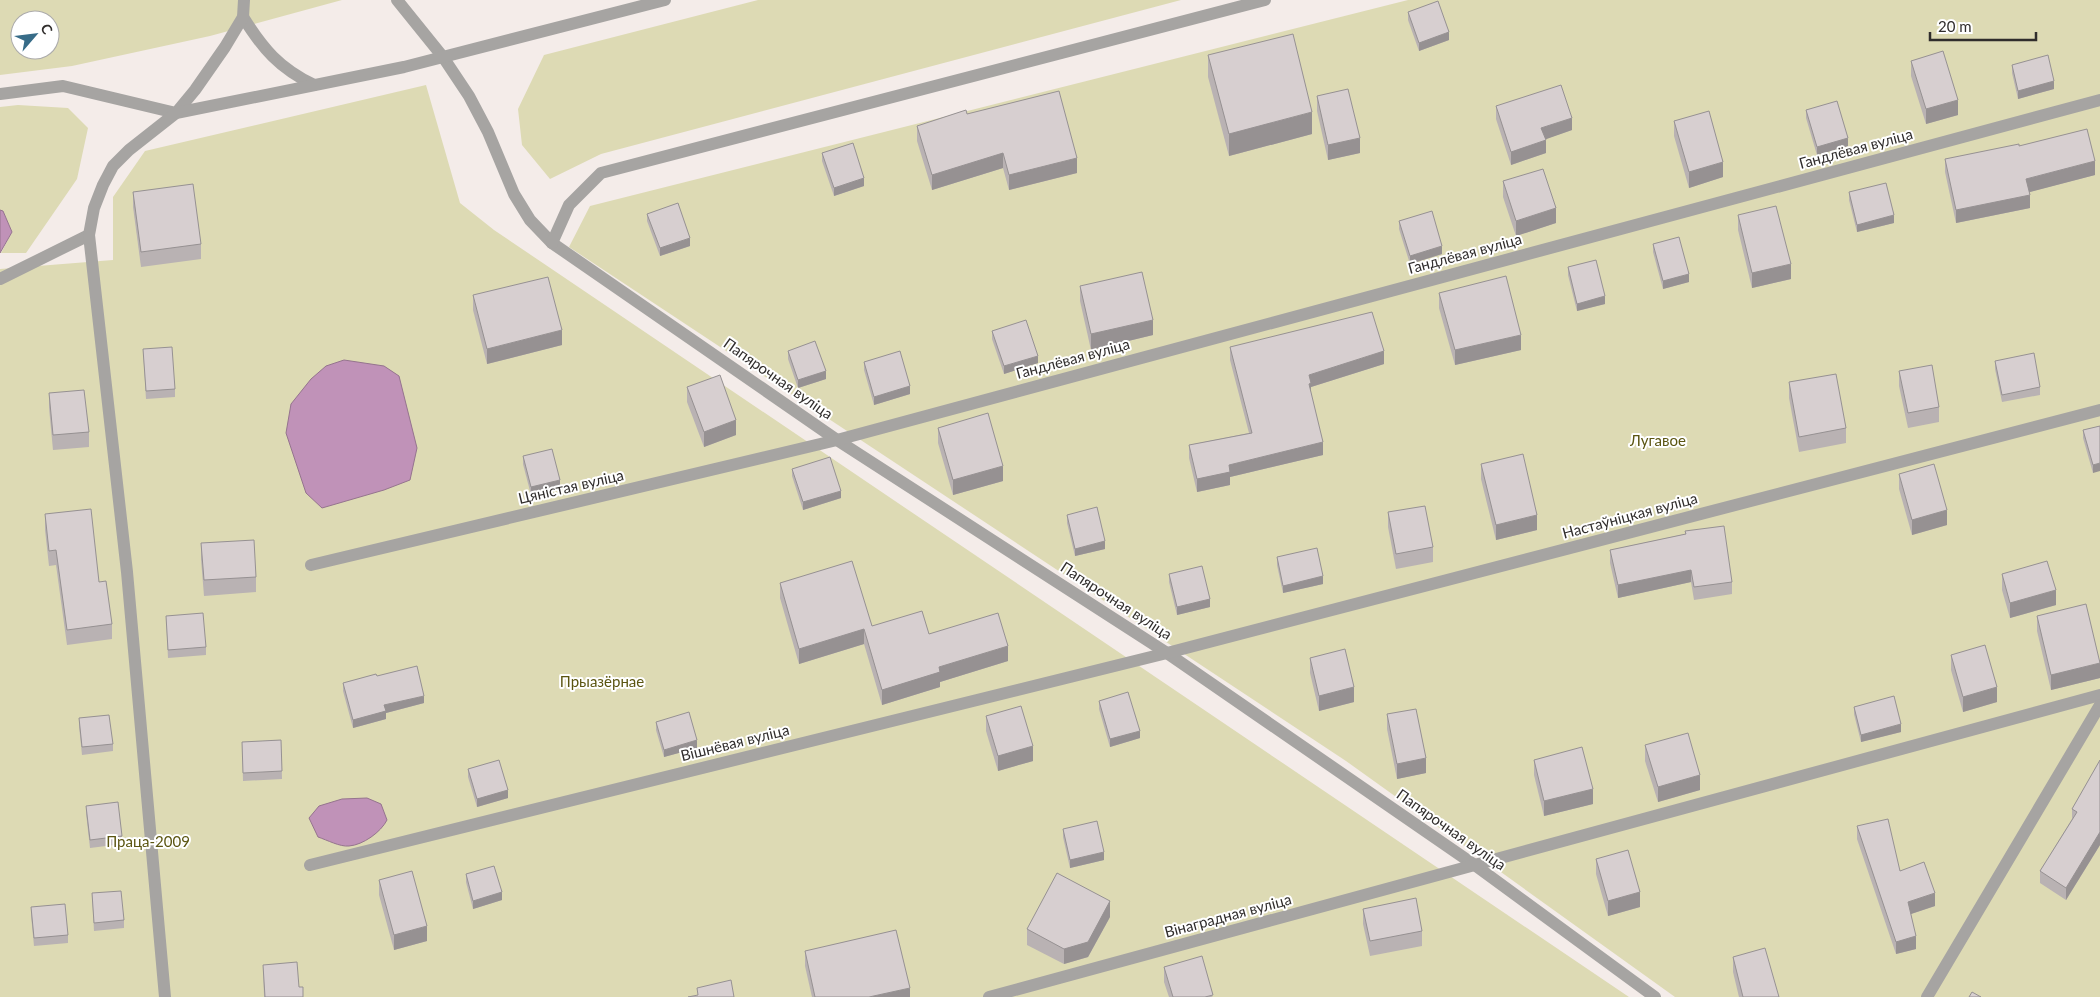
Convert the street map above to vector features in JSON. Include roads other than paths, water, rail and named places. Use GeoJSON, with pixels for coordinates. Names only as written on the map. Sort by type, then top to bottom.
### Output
{"type":"FeatureCollection","features":[{"type":"Feature","properties":{"kind":"lane"},"geometry":{"type":"LineString","coordinates":[[165,997],[127,572],[89,235],[94,208],[103,185],[114,166],[129,150],[176,113],[212,66],[243,17],[244,0]]}},
{"type":"Feature","properties":{"kind":"lane","name":"Папярочная вуліца"},"geometry":{"type":"LineString","coordinates":[[397,0],[443,57],[469,96],[488,132],[514,194],[530,220],[552,243],[838,440],[1168,653],[1476,866],[1655,997]]}},
{"type":"Feature","properties":{"kind":"lane"},"geometry":{"type":"LineString","coordinates":[[0,94],[64,86],[176,113],[443,57],[665,0]]}},
{"type":"Feature","properties":{"kind":"lane"},"geometry":{"type":"LineString","coordinates":[[552,243],[569,205],[601,173],[1265,0]]}},
{"type":"Feature","properties":{"kind":"lane"},"geometry":{"type":"LineString","coordinates":[[243,17],[269,55],[297,77],[314,85]]}},
{"type":"Feature","properties":{"kind":"lane","name":"Гандлёвая вуліца"},"geometry":{"type":"LineString","coordinates":[[838,440],[2100,100]]}},
{"type":"Feature","properties":{"kind":"lane"},"geometry":{"type":"LineString","coordinates":[[0,280],[89,235]]}},
{"type":"Feature","properties":{"kind":"lane","name":"Настаўніцкая вуліца"},"geometry":{"type":"LineString","coordinates":[[1168,653],[2100,410]]}},
{"type":"Feature","properties":{"kind":"lane","name":"Цяністая вуліца"},"geometry":{"type":"LineString","coordinates":[[312,565],[838,440]]}},
{"type":"Feature","properties":{"kind":"lane","name":"Вішнёвая вуліца"},"geometry":{"type":"LineString","coordinates":[[310,865],[1168,653]]}},
{"type":"Feature","properties":{"kind":"lane","name":"Вінаградная вуліца"},"geometry":{"type":"LineString","coordinates":[[989,997],[2100,695]]}},
{"type":"Feature","properties":{"kind":"lane"},"geometry":{"type":"LineString","coordinates":[[1927,997],[2100,705]]}},
{"type":"Feature","properties":{"kind":"park label","name":"Лугавое"},"geometry":{"type":"Point","coordinates":[1658,441]}},
{"type":"Feature","properties":{"kind":"park label","name":"Прыазёрнае"},"geometry":{"type":"Point","coordinates":[602,682]}},
{"type":"Feature","properties":{"kind":"park label","name":"Праца-2009"},"geometry":{"type":"Point","coordinates":[148,842]}}]}
